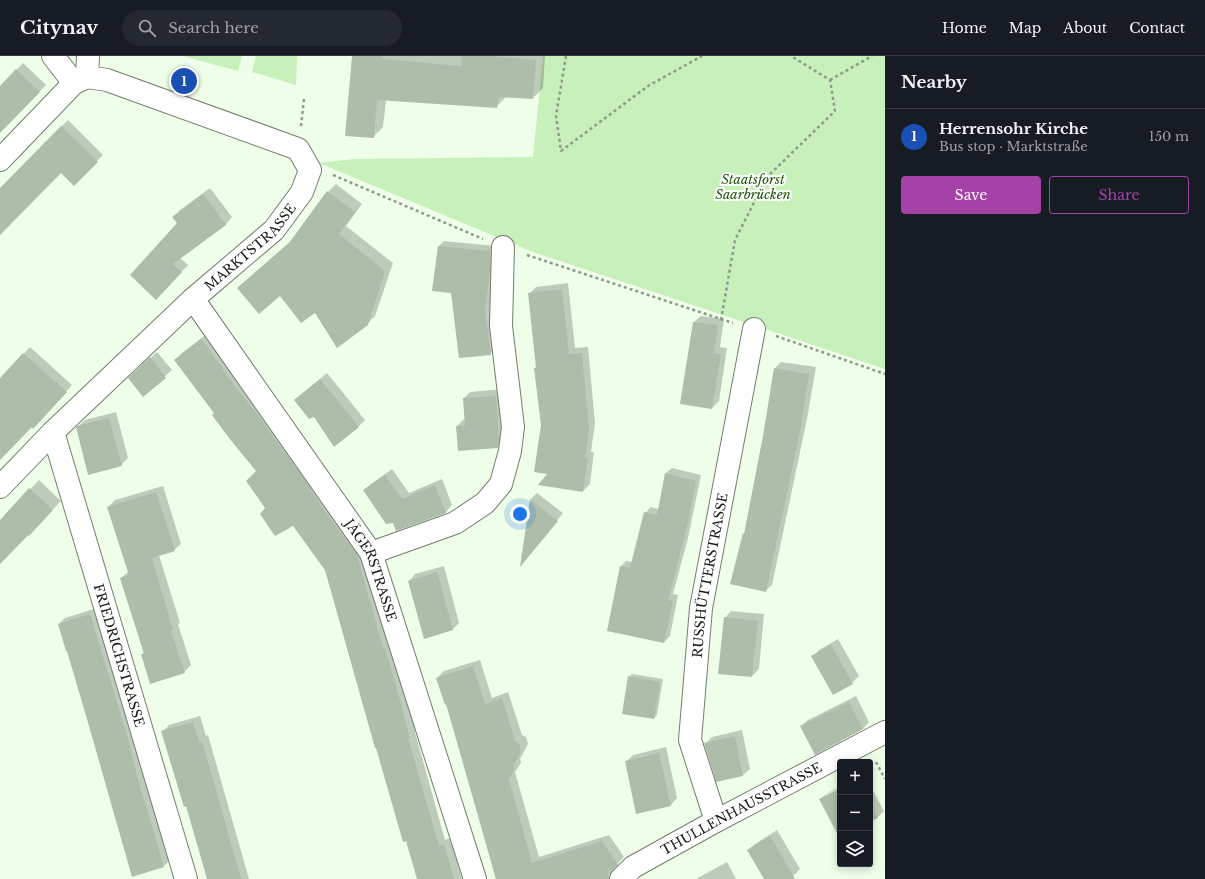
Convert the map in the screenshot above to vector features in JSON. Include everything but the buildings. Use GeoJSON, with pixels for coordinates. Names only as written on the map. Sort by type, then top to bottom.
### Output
{"type":"FeatureCollection","features":[{"type":"Feature","properties":{"kind":"street"},"geometry":{"type":"LineString","coordinates":[[0,160],[83,72],[53,56]]}},
{"type":"Feature","properties":{"kind":"street","name":"MARKTSTRASSE"},"geometry":{"type":"LineString","coordinates":[[0,487],[53,432],[193,298],[274,230],[302,192],[310,170],[298,149],[83,72]]}},
{"type":"Feature","properties":{"kind":"street"},"geometry":{"type":"LineString","coordinates":[[371,553],[456,523],[486,503],[501,484],[510,451],[512,427],[501,326],[503,247]]}},
{"type":"Feature","properties":{"kind":"street","name":"JÄGERSTRASSE"},"geometry":{"type":"LineString","coordinates":[[193,298],[371,553],[475,879]]}},
{"type":"Feature","properties":{"kind":"street","name":"RUSSHÜTTERSTRASSE"},"geometry":{"type":"LineString","coordinates":[[716,821],[690,740],[701,608],[754,329]]}},
{"type":"Feature","properties":{"kind":"street","name":"FRIEDRICHSTRASSE"},"geometry":{"type":"LineString","coordinates":[[53,432],[186,879]]}},
{"type":"Feature","properties":{"kind":"street","name":"THULLENHAUSSTRASSE"},"geometry":{"type":"LineString","coordinates":[[621,879],[633,867],[716,821],[885,732]]}},
{"type":"Feature","properties":{"kind":"path"},"geometry":{"type":"LineString","coordinates":[[566,56],[556,116],[561,150],[648,86],[702,56]]}},
{"type":"Feature","properties":{"kind":"path"},"geometry":{"type":"LineString","coordinates":[[721,320],[735,240],[767,177],[835,111],[830,80],[791,56]]}},
{"type":"Feature","properties":{"kind":"path"},"geometry":{"type":"LineString","coordinates":[[830,80],[872,56]]}},
{"type":"Feature","properties":{"kind":"path"},"geometry":{"type":"LineString","coordinates":[[303,112],[304,99]]}},
{"type":"Feature","properties":{"kind":"path"},"geometry":{"type":"LineString","coordinates":[[333,175],[503,247],[721,320],[754,329],[885,374]]}},
{"type":"Feature","properties":{"kind":"green space"},"geometry":{"type":"Polygon","coordinates":[[[183,56],[242,56],[238,71],[183,56]]]}},
{"type":"Feature","properties":{"kind":"green space"},"geometry":{"type":"Polygon","coordinates":[[[256,56],[297,56],[296,85],[252,72],[256,56]]]}},
{"type":"Feature","properties":{"kind":"green space","name":"Staatsforst Saarbrücken"},"geometry":{"type":"Polygon","coordinates":[[[543,56],[885,56],[885,369],[533,252],[319,163],[354,159],[533,157],[543,56]]]}},
{"type":"Feature","properties":{"kind":"place","name":"Herrensohr Kirche"},"geometry":{"type":"Point","coordinates":[184,81]}}]}
